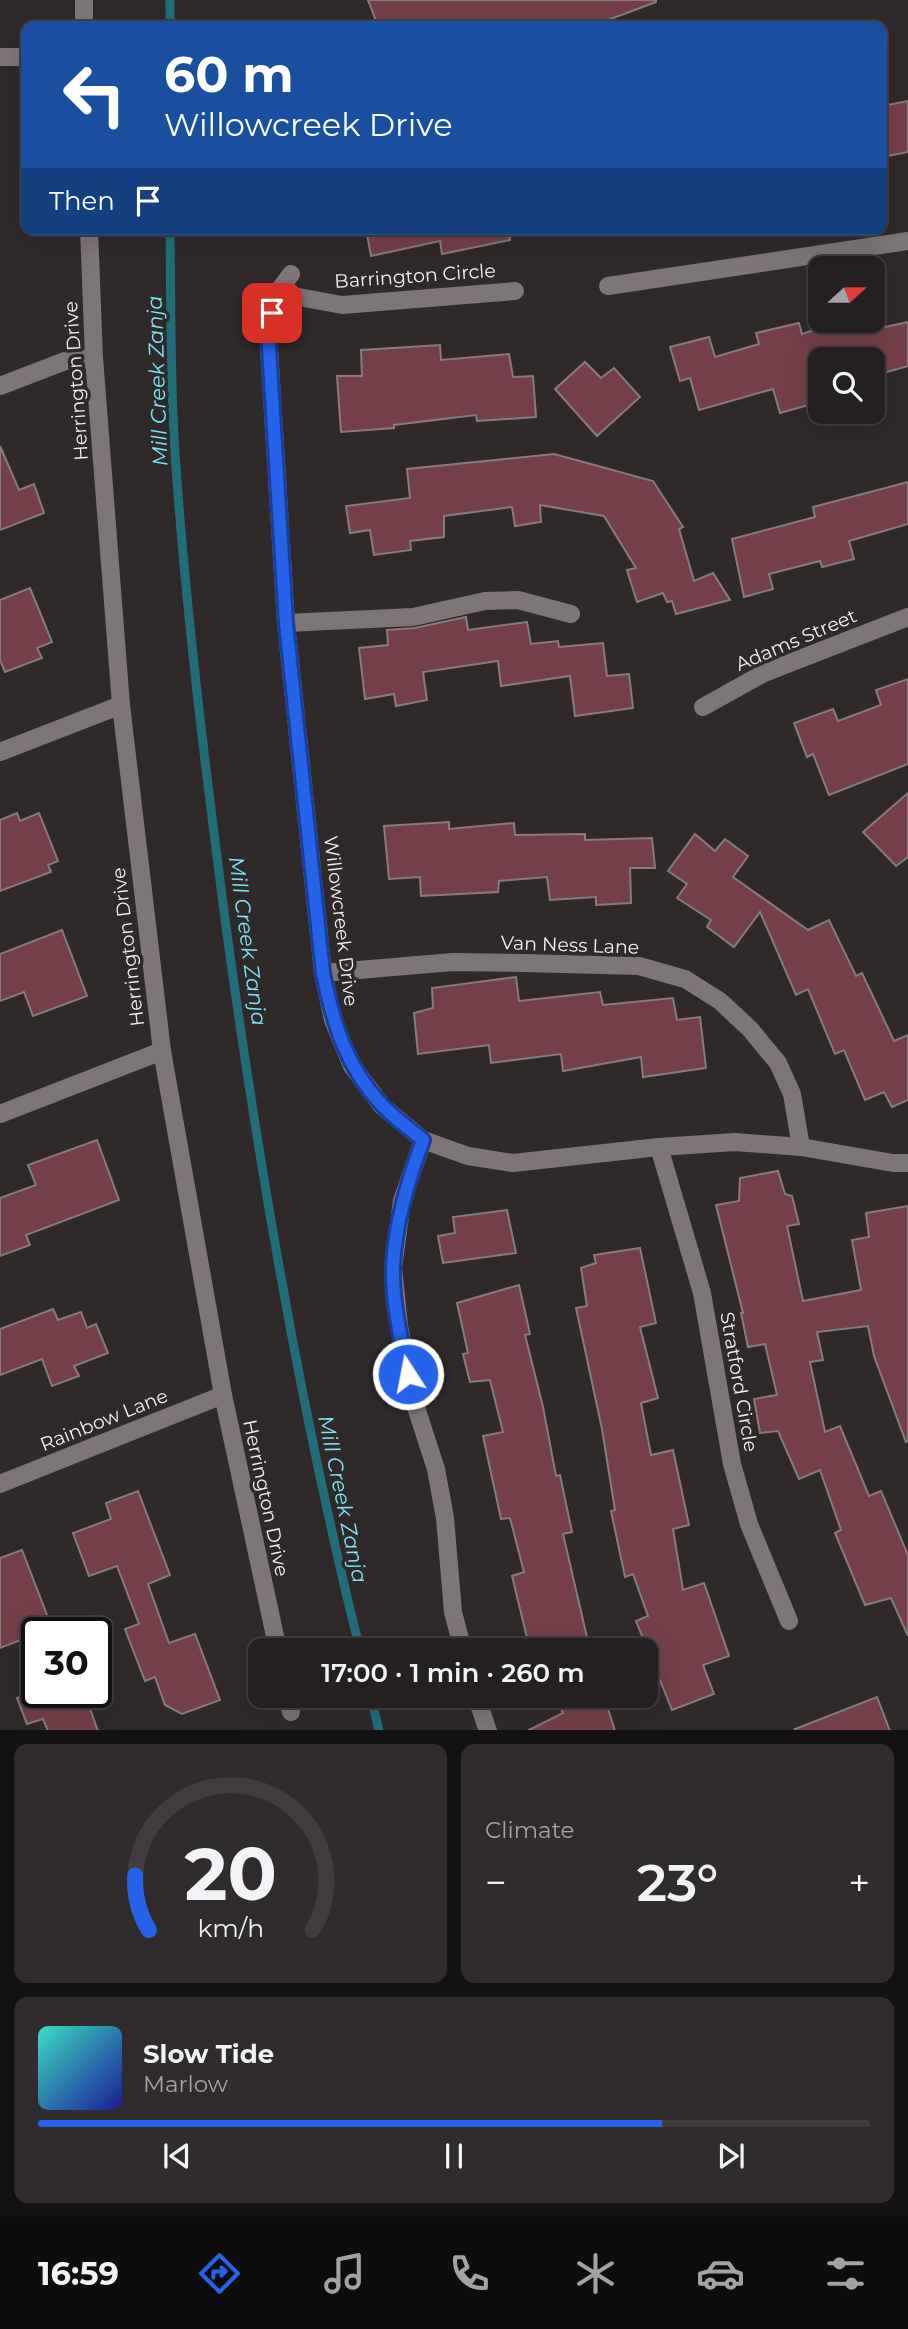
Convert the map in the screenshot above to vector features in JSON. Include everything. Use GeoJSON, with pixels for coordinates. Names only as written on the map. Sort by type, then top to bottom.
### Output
{"type":"FeatureCollection","features":[{"type":"Feature","properties":{"kind":"street"},"geometry":{"type":"LineString","coordinates":[[84,21],[85,0]]}},
{"type":"Feature","properties":{"kind":"street"},"geometry":{"type":"LineString","coordinates":[[0,57],[21,57]]}},
{"type":"Feature","properties":{"kind":"street","name":"Herrington Drive"},"geometry":{"type":"LineString","coordinates":[[89,235],[94,358],[121,705],[162,1051],[223,1395],[275,1638]]}},
{"type":"Feature","properties":{"kind":"street"},"geometry":{"type":"LineString","coordinates":[[608,286],[908,241]]}},
{"type":"Feature","properties":{"kind":"street","name":"Willowcreek Drive"},"geometry":{"type":"LineString","coordinates":[[291,274],[276,293],[268,332],[286,623],[323,973],[333,1020],[352,1066],[382,1106],[423,1140],[468,1156],[513,1163],[659,1147],[735,1142],[801,1147],[893,1163],[908,1163]]}},
{"type":"Feature","properties":{"kind":"street","name":"Barrington Circle"},"geometry":{"type":"LineString","coordinates":[[276,293],[342,305],[515,291]]}},
{"type":"Feature","properties":{"kind":"street"},"geometry":{"type":"LineString","coordinates":[[0,386],[65,360],[94,358]]}},
{"type":"Feature","properties":{"kind":"street"},"geometry":{"type":"LineString","coordinates":[[286,623],[413,617],[485,601],[507,600],[518,600],[571,614]]}},
{"type":"Feature","properties":{"kind":"street","name":"Adams Street"},"geometry":{"type":"LineString","coordinates":[[703,707],[764,673],[908,617]]}},
{"type":"Feature","properties":{"kind":"street"},"geometry":{"type":"LineString","coordinates":[[0,752],[121,705]]}},
{"type":"Feature","properties":{"kind":"street","name":"Van Ness Lane"},"geometry":{"type":"LineString","coordinates":[[323,973],[453,962],[523,963],[639,966],[685,979],[720,1001],[750,1029],[778,1063],[792,1094],[801,1147]]}},
{"type":"Feature","properties":{"kind":"street"},"geometry":{"type":"LineString","coordinates":[[0,1114],[162,1051]]}},
{"type":"Feature","properties":{"kind":"street"},"geometry":{"type":"LineString","coordinates":[[423,1140],[402,1201],[393,1268],[398,1326],[413,1398],[439,1481],[453,1612],[460,1638]]}},
{"type":"Feature","properties":{"kind":"street","name":"Stratford Circle"},"geometry":{"type":"LineString","coordinates":[[659,1147],[702,1293],[732,1464],[749,1524],[789,1622]]}},
{"type":"Feature","properties":{"kind":"street","name":"Rainbow Lane"},"geometry":{"type":"LineString","coordinates":[[0,1484],[223,1395]]}},
{"type":"Feature","properties":{"kind":"street"},"geometry":{"type":"LineString","coordinates":[[480,1708],[488,1730]]}},
{"type":"Feature","properties":{"kind":"building"},"geometry":{"type":"Polygon","coordinates":[[[368,0],[656,0],[605,21],[376,21],[368,0]]]}},
{"type":"Feature","properties":{"kind":"building"},"geometry":{"type":"Polygon","coordinates":[[[908,101],[908,152],[887,156],[887,105],[908,101]]]}},
{"type":"Feature","properties":{"kind":"building"},"geometry":{"type":"Polygon","coordinates":[[[367,235],[510,235],[510,240],[442,254],[440,241],[371,256],[367,235]]]}},
{"type":"Feature","properties":{"kind":"building"},"geometry":{"type":"Polygon","coordinates":[[[908,322],[908,366],[885,373],[885,347],[808,347],[808,405],[780,413],[773,389],[699,410],[690,378],[680,381],[670,347],[709,337],[715,357],[759,344],[756,333],[799,323],[802,334],[885,333],[886,327],[908,322]]]}},
{"type":"Feature","properties":{"kind":"building"},"geometry":{"type":"Polygon","coordinates":[[[440,345],[441,360],[509,354],[513,377],[533,376],[536,417],[477,421],[476,415],[394,425],[394,428],[341,432],[337,376],[362,376],[361,350],[440,345]]]}},
{"type":"Feature","properties":{"kind":"building"},"geometry":{"type":"Polygon","coordinates":[[[585,362],[601,378],[614,368],[640,397],[597,436],[555,389],[585,362]]]}},
{"type":"Feature","properties":{"kind":"building"},"geometry":{"type":"Polygon","coordinates":[[[0,446],[19,490],[34,484],[44,513],[0,530],[0,446]]]}},
{"type":"Feature","properties":{"kind":"building"},"geometry":{"type":"Polygon","coordinates":[[[554,454],[653,481],[683,527],[679,529],[694,581],[713,573],[730,600],[676,614],[672,601],[667,602],[663,593],[637,602],[627,570],[636,568],[604,516],[540,505],[541,522],[515,526],[512,507],[444,516],[444,537],[410,541],[411,550],[374,555],[370,530],[350,533],[346,506],[410,498],[407,469],[554,454]]]}},
{"type":"Feature","properties":{"kind":"building"},"geometry":{"type":"Polygon","coordinates":[[[908,482],[908,524],[849,541],[854,559],[822,567],[820,561],[769,574],[773,589],[744,597],[732,539],[815,517],[813,507],[908,482]]]}},
{"type":"Feature","properties":{"kind":"building"},"geometry":{"type":"Polygon","coordinates":[[[30,588],[52,642],[37,648],[42,658],[5,672],[0,660],[0,600],[30,588]]]}},
{"type":"Feature","properties":{"kind":"building"},"geometry":{"type":"Polygon","coordinates":[[[466,617],[468,630],[527,622],[531,644],[558,641],[559,647],[603,643],[607,676],[629,674],[633,708],[575,716],[570,676],[501,686],[498,661],[423,672],[427,700],[396,706],[394,694],[365,699],[359,648],[388,645],[387,630],[415,628],[466,617]]]}},
{"type":"Feature","properties":{"kind":"building"},"geometry":{"type":"Polygon","coordinates":[[[908,679],[908,764],[829,795],[813,754],[807,757],[794,723],[833,709],[838,721],[881,705],[876,690],[908,679]]]}},
{"type":"Feature","properties":{"kind":"building"},"geometry":{"type":"Polygon","coordinates":[[[908,793],[908,857],[896,866],[863,832],[908,793]]]}},
{"type":"Feature","properties":{"kind":"building"},"geometry":{"type":"Polygon","coordinates":[[[17,813],[20,821],[39,813],[58,861],[48,865],[51,872],[0,891],[0,820],[17,813]]]}},
{"type":"Feature","properties":{"kind":"building"},"geometry":{"type":"Polygon","coordinates":[[[449,822],[449,829],[514,823],[515,835],[585,834],[585,840],[652,838],[655,868],[630,868],[631,903],[596,905],[596,897],[550,900],[547,877],[499,881],[498,892],[421,896],[420,877],[389,879],[384,826],[449,822]]]}},
{"type":"Feature","properties":{"kind":"building"},"geometry":{"type":"Polygon","coordinates":[[[695,834],[715,851],[725,839],[748,856],[733,877],[808,930],[829,920],[856,976],[862,973],[894,1041],[908,1035],[908,1100],[892,1107],[884,1092],[865,1100],[844,1050],[835,1054],[808,989],[796,995],[760,912],[734,947],[707,927],[711,920],[677,898],[687,884],[668,871],[695,834]]]}},
{"type":"Feature","properties":{"kind":"building"},"geometry":{"type":"Polygon","coordinates":[[[62,930],[87,996],[33,1016],[24,992],[0,1001],[0,954],[62,930]]]}},
{"type":"Feature","properties":{"kind":"building"},"geometry":{"type":"Polygon","coordinates":[[[516,977],[519,1001],[600,992],[603,1005],[673,998],[677,1020],[700,1017],[706,1068],[643,1077],[641,1057],[563,1071],[561,1054],[491,1063],[489,1045],[418,1054],[414,1013],[433,1008],[432,988],[516,977]]]}},
{"type":"Feature","properties":{"kind":"building"},"geometry":{"type":"Polygon","coordinates":[[[97,1140],[119,1200],[26,1235],[30,1245],[0,1256],[0,1198],[36,1185],[28,1165],[97,1140]]]}},
{"type":"Feature","properties":{"kind":"building"},"geometry":{"type":"Polygon","coordinates":[[[778,1171],[785,1194],[792,1196],[799,1224],[787,1226],[803,1301],[861,1290],[852,1240],[869,1237],[866,1213],[908,1206],[908,1441],[906,1442],[874,1356],[868,1326],[817,1332],[823,1360],[810,1362],[825,1432],[840,1426],[869,1496],[881,1491],[908,1555],[908,1636],[891,1598],[865,1605],[835,1533],[841,1530],[820,1470],[799,1479],[778,1431],[760,1433],[754,1399],[777,1395],[765,1344],[748,1347],[743,1313],[716,1205],[739,1201],[740,1178],[778,1171]]]}},
{"type":"Feature","properties":{"kind":"building"},"geometry":{"type":"Polygon","coordinates":[[[507,1210],[516,1253],[443,1263],[438,1236],[455,1233],[453,1217],[507,1210]]]}},
{"type":"Feature","properties":{"kind":"building"},"geometry":{"type":"Polygon","coordinates":[[[640,1248],[656,1323],[640,1327],[658,1398],[641,1403],[651,1455],[673,1450],[689,1525],[673,1529],[683,1590],[704,1583],[729,1656],[703,1665],[714,1694],[672,1710],[658,1675],[658,1638],[643,1638],[636,1621],[648,1616],[633,1574],[625,1577],[611,1511],[615,1510],[602,1429],[576,1308],[587,1306],[581,1268],[596,1263],[594,1255],[640,1248]]]}},
{"type":"Feature","properties":{"kind":"building"},"geometry":{"type":"Polygon","coordinates":[[[519,1285],[530,1334],[525,1335],[543,1407],[556,1476],[560,1475],[572,1532],[563,1534],[587,1638],[527,1638],[512,1576],[524,1572],[510,1518],[501,1519],[483,1436],[503,1432],[490,1380],[470,1382],[463,1354],[468,1353],[457,1303],[519,1285]]]}},
{"type":"Feature","properties":{"kind":"building"},"geometry":{"type":"Polygon","coordinates":[[[53,1309],[58,1320],[81,1312],[87,1328],[96,1324],[108,1353],[74,1366],[79,1376],[52,1386],[42,1359],[0,1375],[0,1329],[53,1309]]]}},
{"type":"Feature","properties":{"kind":"building"},"geometry":{"type":"Polygon","coordinates":[[[138,1491],[170,1575],[148,1584],[169,1643],[195,1634],[220,1700],[182,1714],[165,1705],[155,1677],[145,1681],[125,1629],[139,1624],[117,1566],[89,1576],[73,1533],[111,1519],[106,1503],[138,1491]]]}},
{"type":"Feature","properties":{"kind":"building"},"geometry":{"type":"Polygon","coordinates":[[[22,1550],[48,1617],[21,1617],[21,1640],[0,1648],[0,1558],[22,1550]]]}},
{"type":"Feature","properties":{"kind":"building"},"geometry":{"type":"Polygon","coordinates":[[[21,1696],[21,1708],[90,1708],[98,1730],[48,1730],[43,1719],[27,1724],[17,1698],[21,1696]]]}},
{"type":"Feature","properties":{"kind":"building"},"geometry":{"type":"Polygon","coordinates":[[[877,1697],[890,1730],[796,1730],[877,1697]]]}},
{"type":"Feature","properties":{"kind":"building"},"geometry":{"type":"Polygon","coordinates":[[[560,1708],[608,1708],[615,1730],[529,1730],[563,1713],[560,1708]]]}},
{"type":"Feature","properties":{"kind":"waterway","name":"Mill Creek Zanja"},"geometry":{"type":"LineString","coordinates":[[170,0],[170,21]]}},
{"type":"Feature","properties":{"kind":"waterway","name":"Mill Creek Zanja"},"geometry":{"type":"LineString","coordinates":[[170,235],[175,453],[197,694],[227,934],[253,1114],[284,1294],[319,1472],[357,1638]]}},
{"type":"Feature","properties":{"kind":"waterway","name":"Mill Creek Zanja"},"geometry":{"type":"LineString","coordinates":[[374,1708],[379,1730]]}},
{"type":"Feature","properties":{"kind":"route"},"geometry":{"type":"LineString","coordinates":[[272,313],[268,332],[286,623],[323,973],[333,1020],[352,1066],[382,1106],[423,1140],[402,1201],[393,1268],[398,1326],[408,1374]]}}]}
